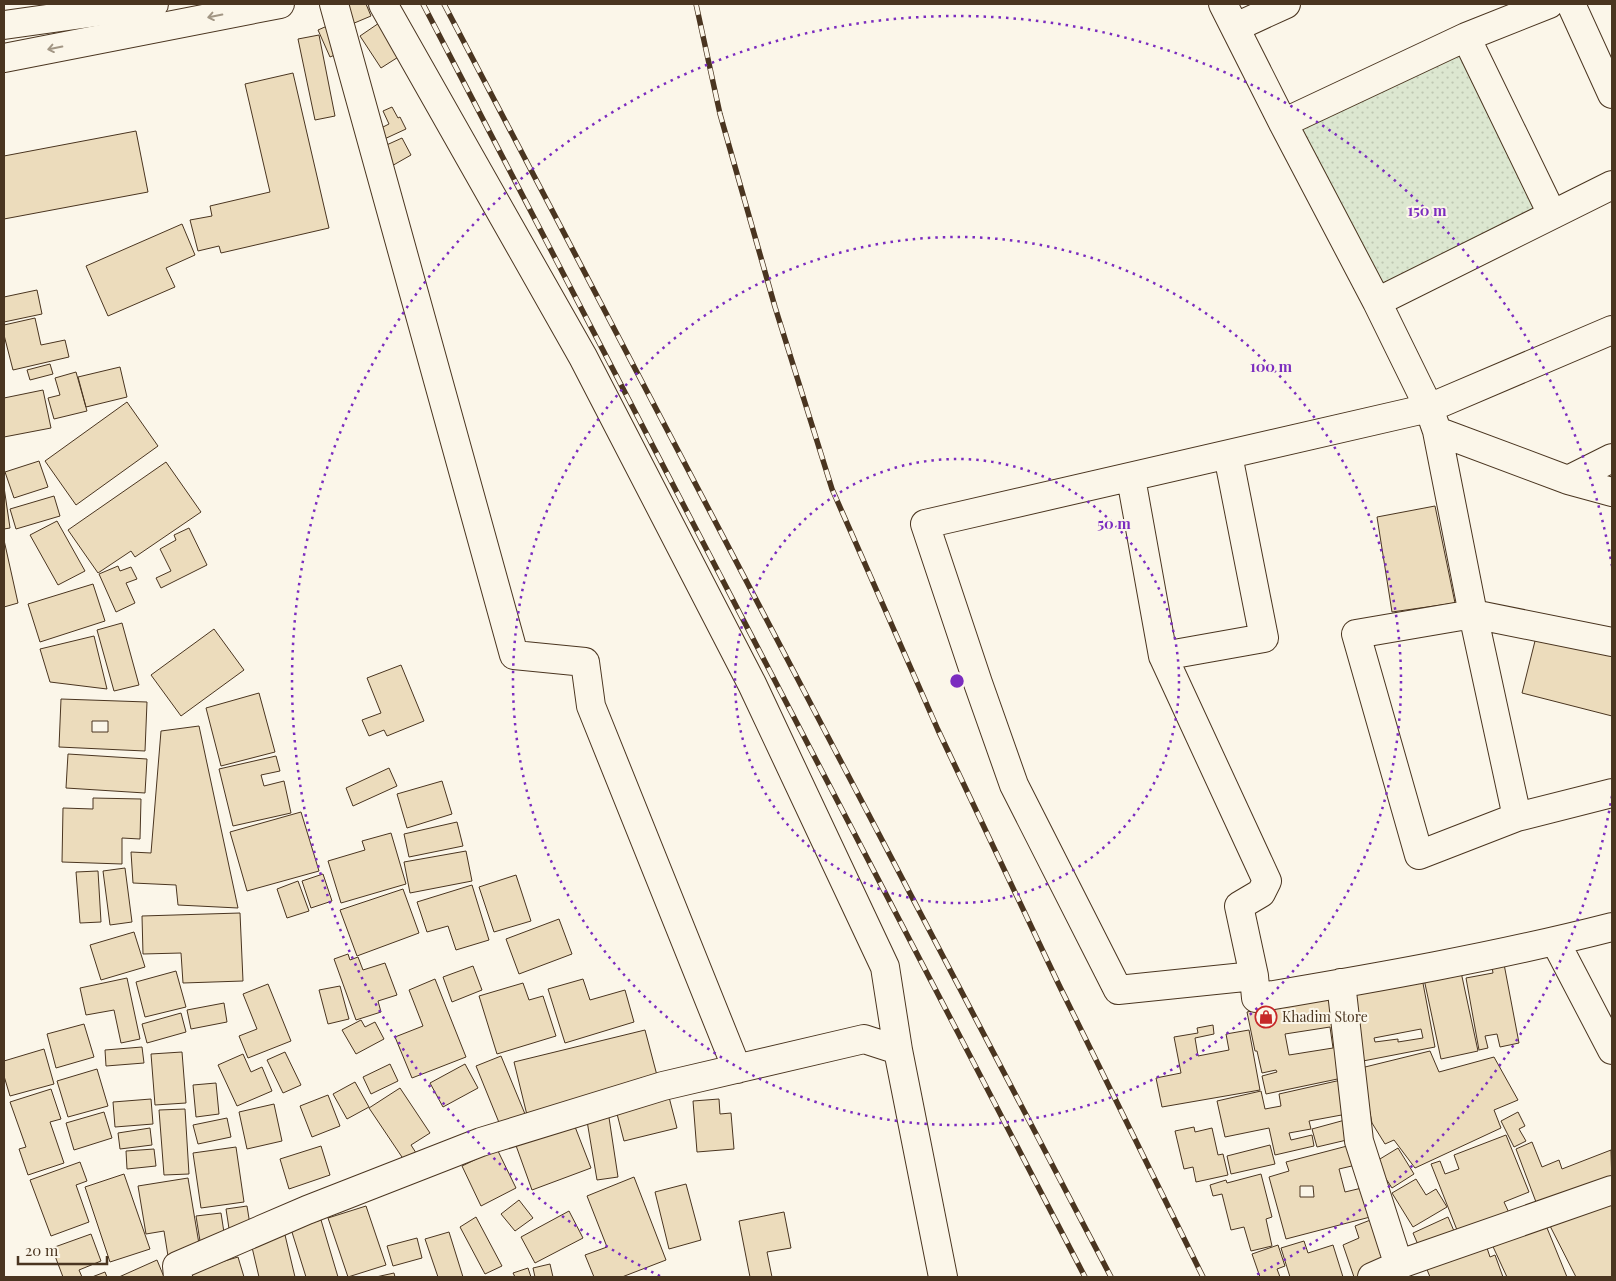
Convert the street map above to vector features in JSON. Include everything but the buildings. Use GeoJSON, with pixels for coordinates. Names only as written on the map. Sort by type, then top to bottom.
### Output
{"type":"FeatureCollection","features":[{"type":"Feature","properties":{"kind":"street"},"geometry":{"type":"LineString","coordinates":[[4,25],[154,4]]}},
{"type":"Feature","properties":{"kind":"street"},"geometry":{"type":"LineString","coordinates":[[4,58],[280,4]]}},
{"type":"Feature","properties":{"kind":"street"},"geometry":{"type":"LineString","coordinates":[[334,4],[514,655],[585,662],[591,706],[736,1069]]}},
{"type":"Feature","properties":{"kind":"street"},"geometry":{"type":"LineString","coordinates":[[383,4],[583,357],[752,684],[885,967],[935,1273]]}},
{"type":"Feature","properties":{"kind":"street"},"geometry":{"type":"LineString","coordinates":[[1223,4],[1377,302],[1433,420],[1517,817]]}},
{"type":"Feature","properties":{"kind":"street"},"geometry":{"type":"LineString","coordinates":[[1236,28],[1286,4]]}},
{"type":"Feature","properties":{"kind":"street"},"geometry":{"type":"LineString","coordinates":[[1283,122],[1466,37],[1549,4]]}},
{"type":"Feature","properties":{"kind":"street"},"geometry":{"type":"LineString","coordinates":[[1571,4],[1612,94]]}},
{"type":"Feature","properties":{"kind":"street"},"geometry":{"type":"LineString","coordinates":[[1466,37],[1552,214]]}},
{"type":"Feature","properties":{"kind":"street"},"geometry":{"type":"LineString","coordinates":[[1377,302],[1612,185]]}},
{"type":"Feature","properties":{"kind":"street"},"geometry":{"type":"LineString","coordinates":[[1254,976],[1118,990],[1014,785],[925,524],[1228,455],[1433,420],[1612,330]]}},
{"type":"Feature","properties":{"kind":"street"},"geometry":{"type":"LineString","coordinates":[[1433,420],[1568,480],[1612,492]]}},
{"type":"Feature","properties":{"kind":"street"},"geometry":{"type":"LineString","coordinates":[[1163,656],[1264,638],[1228,455]]}},
{"type":"Feature","properties":{"kind":"street"},"geometry":{"type":"LineString","coordinates":[[1568,480],[1612,458]]}},
{"type":"Feature","properties":{"kind":"street"},"geometry":{"type":"LineString","coordinates":[[1131,478],[1163,656],[1267,881],[1261,893],[1239,906],[1254,976],[1256,998],[1555,941],[1612,926]]}},
{"type":"Feature","properties":{"kind":"street"},"geometry":{"type":"LineString","coordinates":[[1612,642],[1473,614],[1356,634],[1419,855],[1517,817],[1612,793]]}},
{"type":"Feature","properties":{"kind":"street"},"geometry":{"type":"LineString","coordinates":[[1555,941],[1612,1050]]}},
{"type":"Feature","properties":{"kind":"street"},"geometry":{"type":"LineString","coordinates":[[1341,983],[1359,1141],[1406,1268]]}},
{"type":"Feature","properties":{"kind":"street"},"geometry":{"type":"LineString","coordinates":[[178,1277],[177,1266],[306,1210],[481,1142],[663,1086],[864,1040],[898,1050]]}},
{"type":"Feature","properties":{"kind":"street"},"geometry":{"type":"LineString","coordinates":[[1372,1277],[1406,1268],[1612,1190]]}},
{"type":"Feature","properties":{"kind":"green space"},"geometry":{"type":"Polygon","coordinates":[[[1466,37],[1552,214],[1377,302],[1283,123],[1466,37]]]}},
{"type":"Feature","properties":{"kind":"railway"},"geometry":{"type":"LineString","coordinates":[[423,4],[1085,1277]]}},
{"type":"Feature","properties":{"kind":"railway"},"geometry":{"type":"LineString","coordinates":[[444,4],[1111,1277]]}},
{"type":"Feature","properties":{"kind":"railway"},"geometry":{"type":"LineString","coordinates":[[696,4],[720,114],[775,307],[832,489],[938,730],[1059,985],[1203,1277]]}},
{"type":"Feature","properties":{"kind":"place","name":"Khadim Store"},"geometry":{"type":"Point","coordinates":[1266,1017]}}]}
